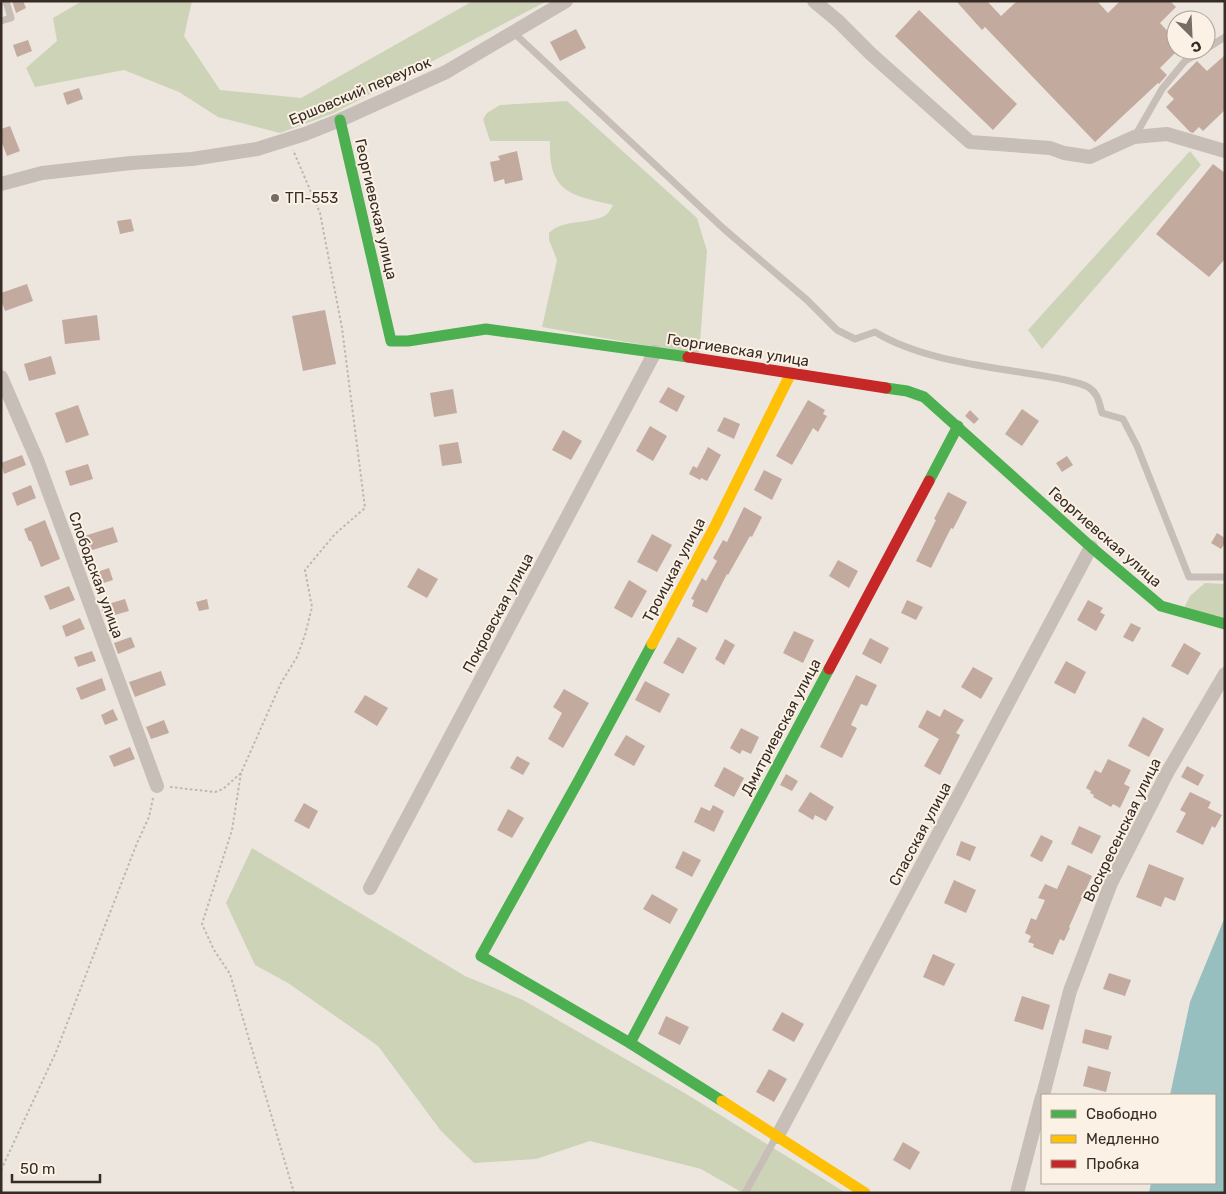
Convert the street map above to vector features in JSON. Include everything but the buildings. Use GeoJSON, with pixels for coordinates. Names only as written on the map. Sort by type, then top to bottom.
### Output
{"type":"FeatureCollection","features":[{"type":"Feature","properties":{"kind":"street","name":"Ершовский переулок"},"geometry":{"type":"LineString","coordinates":[[1,184],[42,173],[131,163],[192,159],[257,149],[288,139],[340,120],[446,72],[566,1]]}},
{"type":"Feature","properties":{"kind":"street"},"geometry":{"type":"LineString","coordinates":[[814,1],[970,142],[1050,148],[1064,153],[1090,157],[1134,137],[1167,134],[1225,151]]}},
{"type":"Feature","properties":{"kind":"street","name":"Георгиевская улица"},"geometry":{"type":"LineString","coordinates":[[340,120],[391,340],[408,341],[486,328],[907,391],[924,397],[1091,547],[1161,606],[1225,624]]}},
{"type":"Feature","properties":{"kind":"street","name":"Покровская улица"},"geometry":{"type":"LineString","coordinates":[[370,888],[655,352]]}},
{"type":"Feature","properties":{"kind":"street","name":"Троицкая улица"},"geometry":{"type":"LineString","coordinates":[[630,1043],[482,956],[716,524],[791,373]]}},
{"type":"Feature","properties":{"kind":"street","name":"Слободская улица"},"geometry":{"type":"LineString","coordinates":[[1,377],[37,460],[156,786]]}},
{"type":"Feature","properties":{"kind":"street","name":"Дмитриевская улица"},"geometry":{"type":"LineString","coordinates":[[630,1043],[958,426]]}},
{"type":"Feature","properties":{"kind":"street","name":"Спасская улица"},"geometry":{"type":"LineString","coordinates":[[777,1137],[1091,547]]}},
{"type":"Feature","properties":{"kind":"street","name":"Воскресенская улица"},"geometry":{"type":"LineString","coordinates":[[1043,1094],[1070,991],[1111,884],[1167,773],[1225,674]]}},
{"type":"Feature","properties":{"kind":"street"},"geometry":{"type":"LineString","coordinates":[[630,1043],[865,1193]]}},
{"type":"Feature","properties":{"kind":"street","name":"Воскресенская улица"},"geometry":{"type":"LineString","coordinates":[[1017,1193],[1041,1100]]}},
{"type":"Feature","properties":{"kind":"lane"},"geometry":{"type":"LineString","coordinates":[[1,21],[11,18],[6,1]]}},
{"type":"Feature","properties":{"kind":"lane"},"geometry":{"type":"LineString","coordinates":[[513,32],[717,222],[807,300],[837,330],[855,339],[876,332],[890,341],[922,352],[978,366],[1041,376],[1088,387],[1097,395],[1102,413],[1123,419],[1137,446],[1188,577],[1225,577]]}},
{"type":"Feature","properties":{"kind":"lane"},"geometry":{"type":"LineString","coordinates":[[1134,137],[1162,89],[1187,60]]}},
{"type":"Feature","properties":{"kind":"lane"},"geometry":{"type":"LineString","coordinates":[[745,1193],[777,1137]]}},
{"type":"Feature","properties":{"kind":"path"},"geometry":{"type":"LineString","coordinates":[[288,139],[320,213],[342,328],[365,508],[335,534],[306,570],[312,607],[305,635],[297,657],[281,683],[241,773],[232,830],[202,924],[214,950],[230,974],[294,1193]]}},
{"type":"Feature","properties":{"kind":"path"},"geometry":{"type":"LineString","coordinates":[[1,1170],[56,1052],[137,843],[150,817],[156,786],[215,792],[223,789],[241,773]]}},
{"type":"Feature","properties":{"kind":"green space"},"geometry":{"type":"Polygon","coordinates":[[[82,1],[192,1],[184,36],[220,90],[301,98],[473,1],[547,1],[334,113],[280,133],[218,117],[179,92],[124,70],[35,87],[26,68],[57,41],[53,18],[82,1]]]}},
{"type":"Feature","properties":{"kind":"green space"},"geometry":{"type":"Polygon","coordinates":[[[567,101],[697,218],[707,251],[699,355],[542,327],[557,260],[549,240],[549,233],[562,225],[600,218],[606,215],[613,205],[574,194],[558,181],[550,158],[550,141],[490,141],[483,119],[487,113],[500,105],[567,101]]]}},
{"type":"Feature","properties":{"kind":"green space"},"geometry":{"type":"Polygon","coordinates":[[[1190,151],[1201,165],[1042,349],[1028,330],[1190,151]]]}},
{"type":"Feature","properties":{"kind":"green space"},"geometry":{"type":"Polygon","coordinates":[[[1205,583],[1225,584],[1225,621],[1182,612],[1190,596],[1205,583]]]}},
{"type":"Feature","properties":{"kind":"green space"},"geometry":{"type":"Polygon","coordinates":[[[252,848],[465,976],[523,1000],[688,1095],[846,1193],[743,1193],[701,1169],[590,1141],[536,1159],[474,1163],[441,1131],[378,1046],[288,983],[255,965],[226,903],[252,848]]]}},
{"type":"Feature","properties":{"kind":"water"},"geometry":{"type":"Polygon","coordinates":[[[1225,917],[1225,1193],[1149,1193],[1151,1184],[1216,1184],[1216,1094],[1170,1094],[1190,1002],[1225,917]]]}},
{"type":"Feature","properties":{"kind":"traffic: fast"},"geometry":{"type":"LineString","coordinates":[[340,120],[391,341],[408,341],[486,329],[688,357]]}},
{"type":"Feature","properties":{"kind":"traffic: fast"},"geometry":{"type":"LineString","coordinates":[[886,388],[907,391],[924,397],[1091,547],[1161,606],[1225,624]]}},
{"type":"Feature","properties":{"kind":"traffic: fast"},"geometry":{"type":"LineString","coordinates":[[929,481],[958,426]]}},
{"type":"Feature","properties":{"kind":"traffic: fast"},"geometry":{"type":"LineString","coordinates":[[652,644],[481,956],[630,1043],[722,1101]]}},
{"type":"Feature","properties":{"kind":"traffic: fast"},"geometry":{"type":"LineString","coordinates":[[630,1043],[829,669]]}},
{"type":"Feature","properties":{"kind":"traffic: slow"},"geometry":{"type":"LineString","coordinates":[[652,644],[716,524],[791,373]]}},
{"type":"Feature","properties":{"kind":"traffic: slow"},"geometry":{"type":"LineString","coordinates":[[722,1101],[865,1193]]}},
{"type":"Feature","properties":{"kind":"traffic: jam"},"geometry":{"type":"LineString","coordinates":[[688,357],[886,388]]}},
{"type":"Feature","properties":{"kind":"traffic: jam"},"geometry":{"type":"LineString","coordinates":[[829,669],[929,481]]}},
{"type":"Feature","properties":{"kind":"place","name":"ТП-553"},"geometry":{"type":"Point","coordinates":[275,198]}}]}
